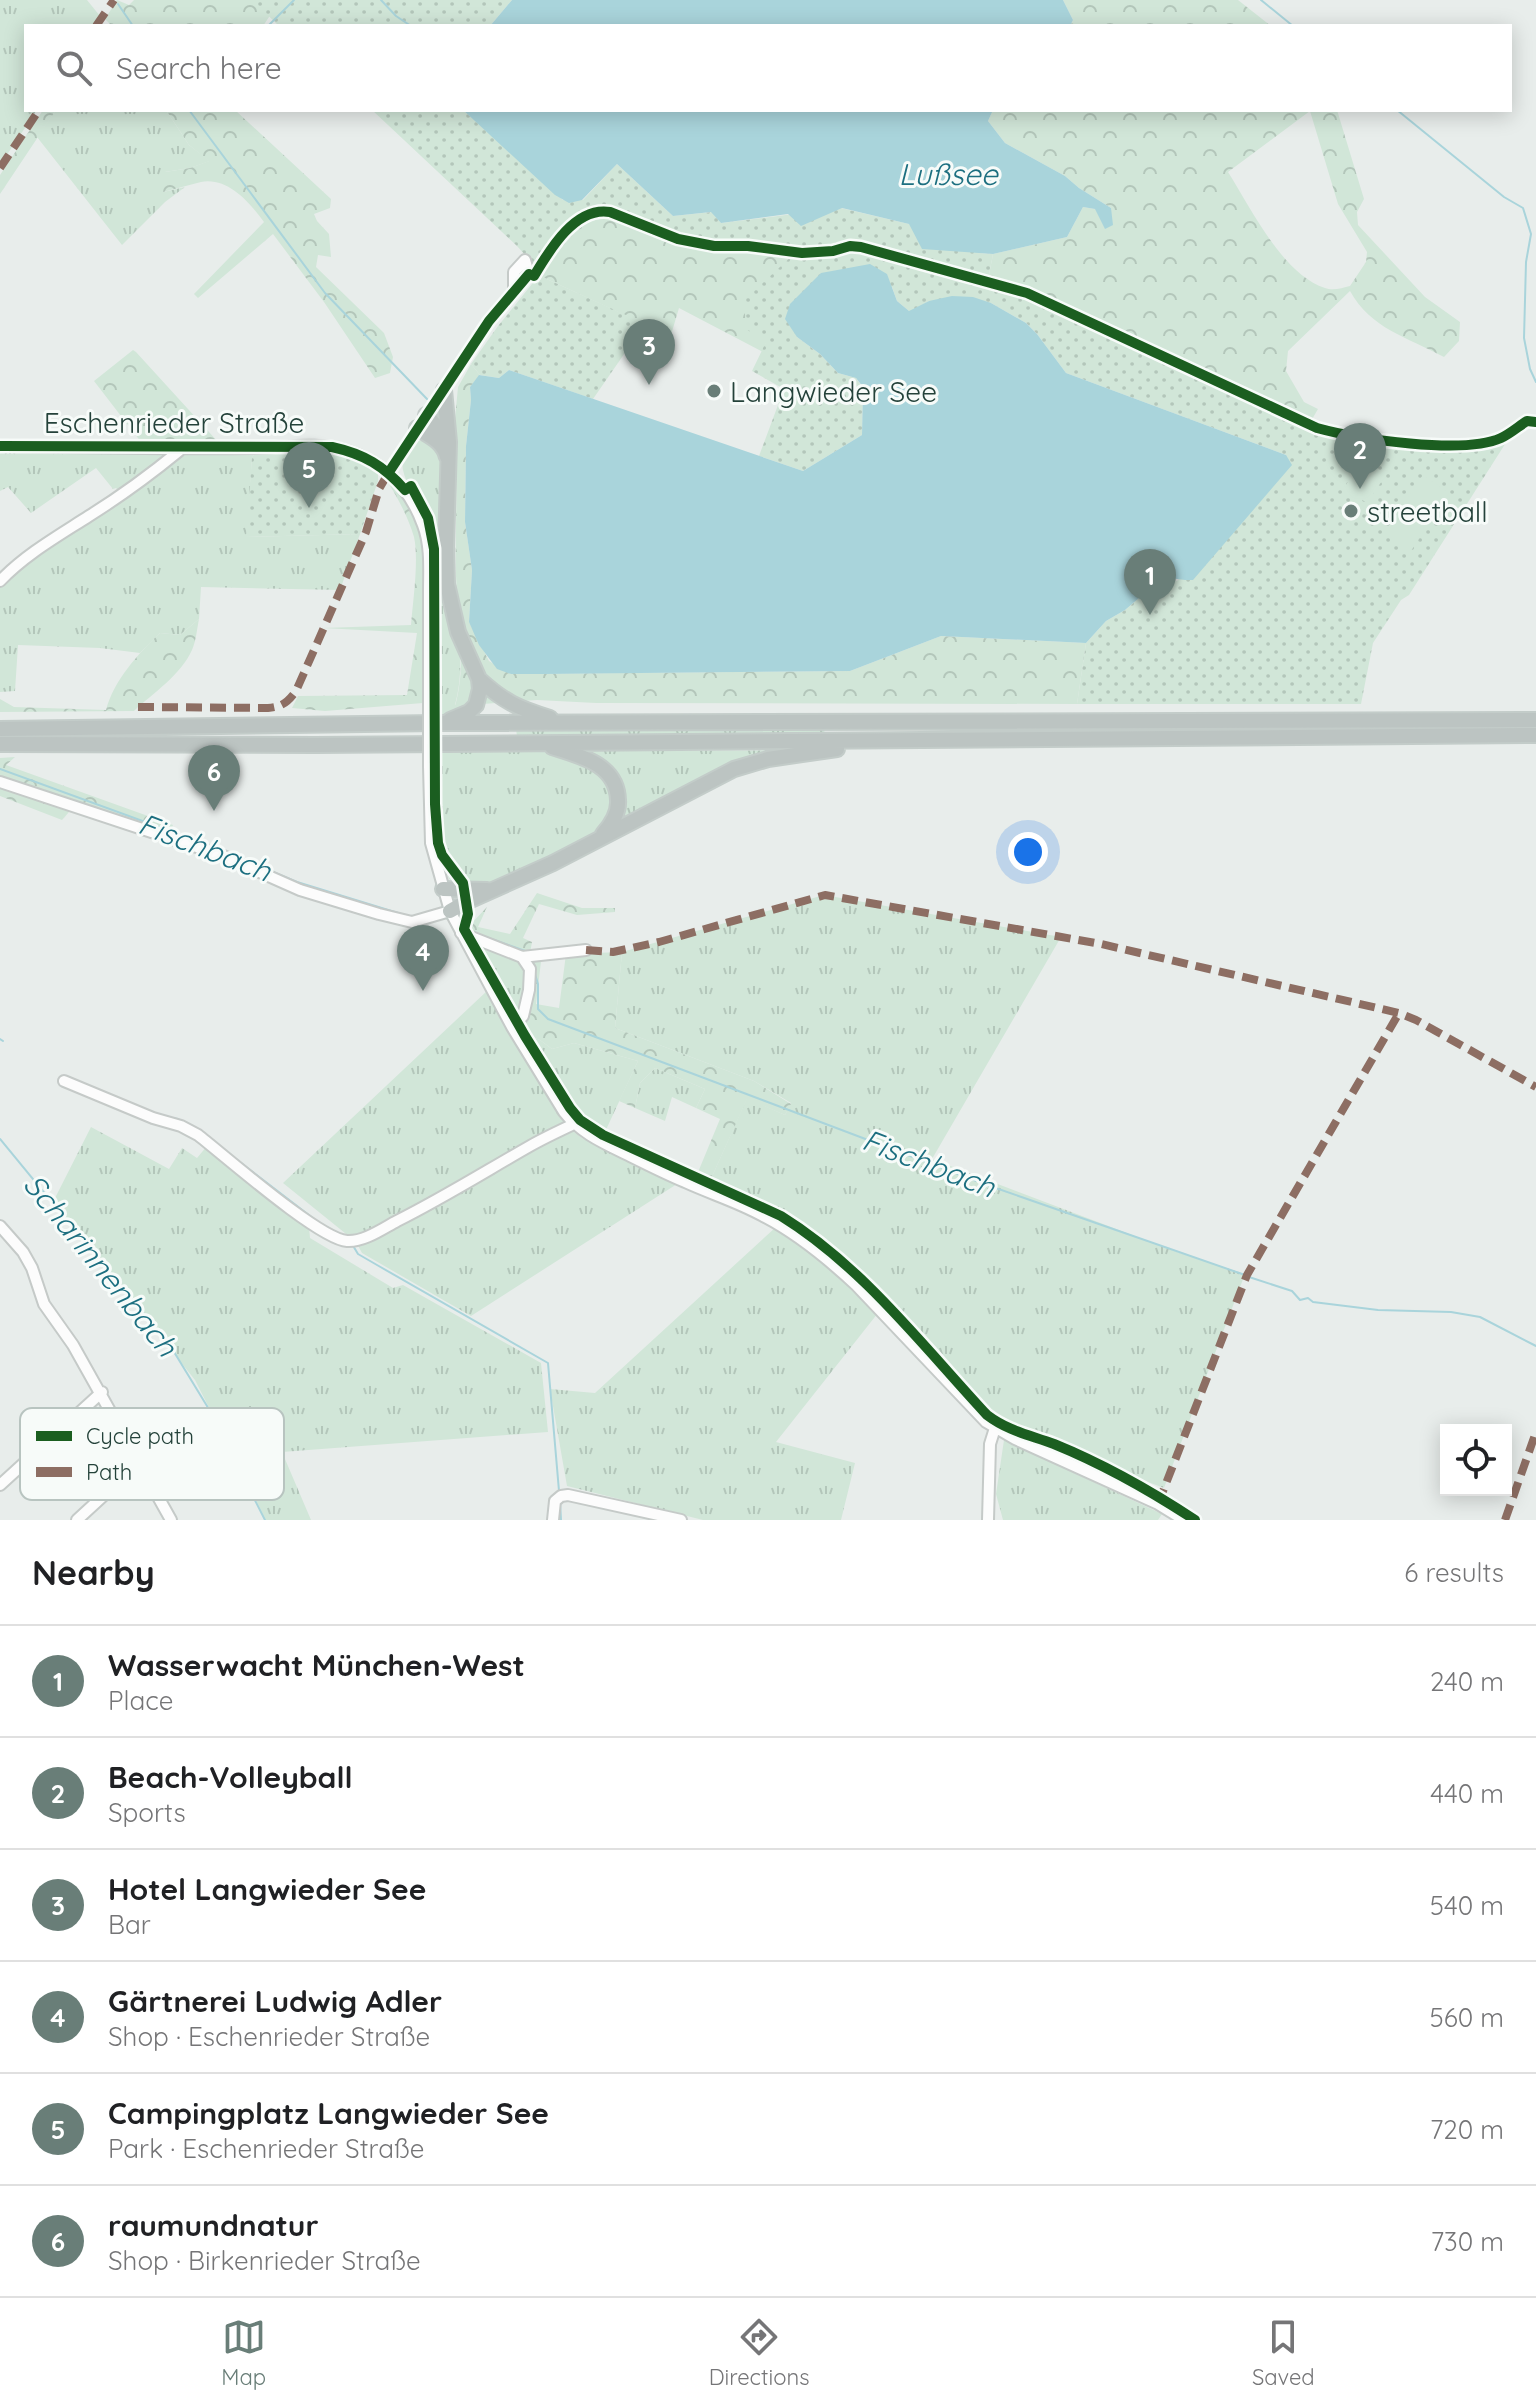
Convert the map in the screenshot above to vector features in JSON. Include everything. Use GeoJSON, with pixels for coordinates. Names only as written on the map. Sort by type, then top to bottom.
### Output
{"type":"FeatureCollection","features":[{"type":"Feature","properties":{"kind":"highway"},"geometry":{"type":"LineString","coordinates":[[438,723],[469,712],[476,705],[480,689],[479,679],[458,632],[447,584],[449,442],[444,390]]}},
{"type":"Feature","properties":{"kind":"highway"},"geometry":{"type":"LineString","coordinates":[[426,415],[444,432],[449,442]]}},
{"type":"Feature","properties":{"kind":"highway"},"geometry":{"type":"LineString","coordinates":[[417,428],[445,448],[448,460]]}},
{"type":"Feature","properties":{"kind":"highway"},"geometry":{"type":"LineString","coordinates":[[479,679],[516,708],[565,723]]}},
{"type":"Feature","properties":{"kind":"highway"},"geometry":{"type":"LineString","coordinates":[[0,729],[438,723],[1536,720]]}},
{"type":"Feature","properties":{"kind":"highway"},"geometry":{"type":"LineString","coordinates":[[0,744],[1536,735]]}},
{"type":"Feature","properties":{"kind":"highway"},"geometry":{"type":"LineString","coordinates":[[450,911],[553,863],[734,769],[779,757],[836,749],[892,747],[909,741]]}},
{"type":"Feature","properties":{"kind":"highway"},"geometry":{"type":"LineString","coordinates":[[541,743],[592,761],[613,778],[619,808],[613,822],[596,840]]}},
{"type":"Feature","properties":{"kind":"highway"},"geometry":{"type":"LineString","coordinates":[[443,889],[492,890]]}},
{"type":"Feature","properties":{"kind":"street"},"geometry":{"type":"LineString","coordinates":[[389,472],[489,321],[514,291]]}},
{"type":"Feature","properties":{"kind":"street","name":"Eschenrieder Straße"},"geometry":{"type":"LineString","coordinates":[[0,446],[332,447],[367,459],[389,472],[413,503],[424,528],[429,553],[431,843],[443,889]]}},
{"type":"Feature","properties":{"kind":"street"},"geometry":{"type":"LineString","coordinates":[[0,581],[24,558],[118,497],[179,451],[180,447]]}},
{"type":"Feature","properties":{"kind":"street"},"geometry":{"type":"LineString","coordinates":[[0,782],[221,855],[300,890],[379,914],[412,922],[450,911]]}},
{"type":"Feature","properties":{"kind":"street"},"geometry":{"type":"LineString","coordinates":[[443,889],[450,911],[512,1027],[574,1124],[616,1150],[763,1215],[797,1235],[856,1285],[974,1411],[995,1428],[1158,1504],[1184,1520]]}},
{"type":"Feature","properties":{"kind":"street"},"geometry":{"type":"LineString","coordinates":[[461,933],[522,957],[586,950]]}},
{"type":"Feature","properties":{"kind":"street"},"geometry":{"type":"LineString","coordinates":[[512,1027],[523,1016],[529,990],[530,969],[522,957]]}},
{"type":"Feature","properties":{"kind":"street"},"geometry":{"type":"LineString","coordinates":[[64,1081],[198,1135],[308,1222],[346,1241],[359,1239],[422,1209],[533,1144],[574,1124]]}},
{"type":"Feature","properties":{"kind":"street"},"geometry":{"type":"LineString","coordinates":[[0,1226],[23,1252],[44,1304],[111,1408]]}},
{"type":"Feature","properties":{"kind":"street"},"geometry":{"type":"LineString","coordinates":[[84,1408],[102,1392]]}},
{"type":"Feature","properties":{"kind":"street"},"geometry":{"type":"LineString","coordinates":[[988,1520],[990,1444],[995,1428]]}},
{"type":"Feature","properties":{"kind":"street"},"geometry":{"type":"LineString","coordinates":[[0,1485],[20,1467]]}},
{"type":"Feature","properties":{"kind":"street"},"geometry":{"type":"LineString","coordinates":[[553,1520],[555,1501],[568,1495],[681,1520]]}},
{"type":"Feature","properties":{"kind":"street"},"geometry":{"type":"LineString","coordinates":[[77,1520],[99,1500]]}},
{"type":"Feature","properties":{"kind":"street"},"geometry":{"type":"LineString","coordinates":[[160,1500],[171,1520]]}},
{"type":"Feature","properties":{"kind":"green space"},"geometry":{"type":"Polygon","coordinates":[[[0,0],[87,0],[100,16],[94,24],[24,24],[24,112],[36,112],[0,165],[0,0]]]}},
{"type":"Feature","properties":{"kind":"green space"},"geometry":{"type":"Polygon","coordinates":[[[117,0],[129,5],[134,0],[289,0],[271,14],[264,24],[110,24],[105,19],[117,0]]]}},
{"type":"Feature","properties":{"kind":"green space"},"geometry":{"type":"Polygon","coordinates":[[[252,0],[512,0],[492,24],[277,24],[252,0]]]}},
{"type":"Feature","properties":{"kind":"green space"},"geometry":{"type":"Polygon","coordinates":[[[1063,0],[1238,0],[1268,24],[1071,24],[1073,20],[1063,0]]]}},
{"type":"Feature","properties":{"kind":"green space"},"geometry":{"type":"Polygon","coordinates":[[[42,112],[55,112],[0,194],[0,175],[42,112]]]}},
{"type":"Feature","properties":{"kind":"green space"},"geometry":{"type":"Polygon","coordinates":[[[55,112],[167,112],[189,145],[210,161],[165,172],[163,192],[185,187],[165,202],[122,245],[37,137],[55,112]]]}},
{"type":"Feature","properties":{"kind":"green space"},"geometry":{"type":"Polygon","coordinates":[[[167,112],[237,112],[331,199],[330,208],[314,214],[329,234],[331,257],[318,255],[316,267],[384,333],[393,357],[390,373],[375,378],[273,234],[198,298],[194,294],[264,222],[245,200],[220,183],[201,182],[163,192],[146,182],[165,172],[209,161],[189,145],[167,112]]]}},
{"type":"Feature","properties":{"kind":"green space"},"geometry":{"type":"Polygon","coordinates":[[[374,112],[465,112],[563,200],[583,200],[617,164],[673,216],[712,212],[721,223],[841,208],[909,224],[979,253],[993,254],[987,285],[1025,296],[1317,431],[1416,446],[1477,446],[1507,441],[1409,595],[1401,600],[1373,643],[1361,704],[1077,704],[1086,643],[1106,621],[1139,598],[1150,577],[1160,576],[1177,581],[1286,455],[1066,373],[1026,323],[991,303],[929,301],[910,312],[897,301],[892,287],[797,337],[820,354],[838,373],[856,378],[863,388],[862,435],[803,471],[759,456],[784,389],[752,371],[766,342],[746,329],[744,300],[793,255],[711,250],[664,241],[602,217],[575,232],[538,275],[628,316],[638,334],[593,399],[509,370],[499,378],[480,375],[471,364],[532,284],[536,267],[374,112]]]}},
{"type":"Feature","properties":{"kind":"green space"},"geometry":{"type":"Polygon","coordinates":[[[992,112],[1309,112],[1228,172],[1281,255],[1309,280],[1325,288],[1338,289],[1350,286],[1366,262],[1367,252],[1338,204],[1310,112],[1338,112],[1364,199],[1357,212],[1358,225],[1425,297],[1460,322],[1459,341],[1444,357],[1379,323],[1368,315],[1350,291],[1288,351],[1286,371],[1304,402],[1318,409],[1311,421],[1029,290],[988,280],[993,254],[1067,237],[1083,207],[1111,208],[1065,176],[1005,143],[988,121],[992,112]]]}},
{"type":"Feature","properties":{"kind":"green space"},"geometry":{"type":"Polygon","coordinates":[[[601,216],[664,241],[711,250],[794,255],[763,352],[679,308],[668,345],[646,341],[627,316],[538,275],[575,232],[601,216]]]}},
{"type":"Feature","properties":{"kind":"green space"},"geometry":{"type":"Polygon","coordinates":[[[133,350],[219,443],[141,442],[94,381],[133,350]]]}},
{"type":"Feature","properties":{"kind":"green space"},"geometry":{"type":"Polygon","coordinates":[[[471,364],[480,375],[470,387],[466,446],[465,522],[472,570],[469,622],[489,661],[511,674],[850,671],[941,636],[1086,643],[1077,704],[596,703],[537,700],[455,706],[459,690],[461,641],[456,576],[455,459],[450,421],[455,419],[458,387],[471,364]]]}},
{"type":"Feature","properties":{"kind":"green space"},"geometry":{"type":"Polygon","coordinates":[[[418,441],[428,441],[442,450],[443,522],[460,641],[455,705],[469,705],[453,714],[439,715],[435,698],[431,662],[428,528],[403,469],[407,449],[418,441]]]}},
{"type":"Feature","properties":{"kind":"green space"},"geometry":{"type":"Polygon","coordinates":[[[320,450],[353,458],[378,474],[360,534],[246,537],[252,457],[256,453],[320,450]]]}},
{"type":"Feature","properties":{"kind":"green space"},"geometry":{"type":"Polygon","coordinates":[[[0,452],[173,452],[121,493],[113,489],[96,468],[31,513],[8,487],[0,491],[0,452]]]}},
{"type":"Feature","properties":{"kind":"green space"},"geometry":{"type":"Polygon","coordinates":[[[185,452],[256,453],[252,457],[247,537],[360,534],[340,590],[201,587],[199,619],[180,635],[160,633],[140,653],[18,645],[15,691],[0,692],[0,584],[16,568],[185,452]]]}},
{"type":"Feature","properties":{"kind":"green space"},"geometry":{"type":"Polygon","coordinates":[[[1362,460],[1386,475],[1367,503],[1344,488],[1362,460]]]}},
{"type":"Feature","properties":{"kind":"green space"},"geometry":{"type":"Polygon","coordinates":[[[1423,475],[1449,493],[1411,551],[1384,533],[1423,475]]]}},
{"type":"Feature","properties":{"kind":"green space"},"geometry":{"type":"Polygon","coordinates":[[[387,481],[395,485],[408,501],[425,553],[423,703],[325,711],[292,708],[298,696],[407,695],[417,633],[323,628],[411,625],[416,568],[414,537],[387,481]]]}},
{"type":"Feature","properties":{"kind":"green space"},"geometry":{"type":"Polygon","coordinates":[[[199,619],[187,659],[174,676],[134,711],[0,712],[0,699],[14,707],[106,710],[121,678],[160,633],[180,635],[199,619]]]}},
{"type":"Feature","properties":{"kind":"green space"},"geometry":{"type":"Polygon","coordinates":[[[1536,725],[1536,729],[975,734],[974,728],[1536,725]]]}},
{"type":"Feature","properties":{"kind":"green space"},"geometry":{"type":"Polygon","coordinates":[[[825,726],[824,735],[517,737],[516,728],[825,726]]]}},
{"type":"Feature","properties":{"kind":"green space"},"geometry":{"type":"Polygon","coordinates":[[[795,750],[743,763],[515,878],[482,885],[449,879],[437,847],[434,822],[440,752],[795,750]]]}},
{"type":"Feature","properties":{"kind":"green space"},"geometry":{"type":"Polygon","coordinates":[[[15,757],[6,765],[173,825],[169,835],[76,804],[62,820],[0,796],[0,758],[15,757]]]}},
{"type":"Feature","properties":{"kind":"green space"},"geometry":{"type":"Polygon","coordinates":[[[537,893],[582,908],[615,908],[615,912],[577,915],[539,904],[523,938],[532,942],[530,953],[542,953],[536,1004],[559,1008],[566,954],[622,952],[615,1028],[754,1081],[791,1104],[785,1115],[747,1099],[710,1181],[696,1177],[720,1119],[696,1108],[705,1089],[655,1068],[640,1083],[635,1108],[619,1101],[638,1061],[574,1043],[552,1049],[529,1036],[524,1027],[530,990],[523,954],[472,936],[469,926],[487,907],[478,927],[510,934],[537,893]]]}},
{"type":"Feature","properties":{"kind":"green space"},"geometry":{"type":"Polygon","coordinates":[[[824,895],[1061,937],[932,1159],[1177,1252],[1245,1274],[1164,1488],[1100,1464],[991,1415],[845,1260],[790,1219],[710,1181],[747,1098],[785,1115],[791,1103],[754,1081],[615,1028],[622,952],[824,895]]]}},
{"type":"Feature","properties":{"kind":"green space"},"geometry":{"type":"Polygon","coordinates":[[[473,942],[521,959],[525,989],[517,1017],[473,942]]]}},
{"type":"Feature","properties":{"kind":"green space"},"geometry":{"type":"Polygon","coordinates":[[[488,990],[526,1061],[570,1129],[582,1138],[677,1184],[471,1316],[362,1253],[356,1242],[283,1183],[488,990]]]}},
{"type":"Feature","properties":{"kind":"green space"},"geometry":{"type":"Polygon","coordinates":[[[529,1036],[552,1049],[574,1043],[638,1061],[604,1134],[584,1120],[573,1107],[529,1036]]]}},
{"type":"Feature","properties":{"kind":"green space"},"geometry":{"type":"Polygon","coordinates":[[[655,1068],[705,1089],[696,1108],[672,1097],[665,1121],[635,1108],[640,1083],[655,1068]]]}},
{"type":"Feature","properties":{"kind":"green space"},"geometry":{"type":"Polygon","coordinates":[[[91,1127],[169,1169],[182,1148],[197,1158],[207,1146],[309,1227],[310,1238],[393,1288],[403,1285],[541,1363],[548,1432],[284,1452],[284,1408],[209,1408],[195,1380],[53,1202],[91,1127]]]}},
{"type":"Feature","properties":{"kind":"green space"},"geometry":{"type":"Polygon","coordinates":[[[776,1227],[816,1253],[878,1313],[776,1442],[855,1463],[841,1520],[703,1520],[567,1486],[550,1389],[595,1393],[776,1227]]]}},
{"type":"Feature","properties":{"kind":"green space"},"geometry":{"type":"Polygon","coordinates":[[[1004,1440],[1162,1514],[1158,1520],[1003,1520],[996,1494],[1004,1440]]]}},
{"type":"Feature","properties":{"kind":"green space"},"geometry":{"type":"Polygon","coordinates":[[[284,1457],[311,1520],[266,1520],[256,1500],[284,1500],[284,1457]]]}},
{"type":"Feature","properties":{"kind":"water"},"geometry":{"type":"Polygon","coordinates":[[[512,0],[1063,0],[1073,20],[1071,24],[492,24],[512,0]]]}},
{"type":"Feature","properties":{"kind":"water","name":"Lußsee"},"geometry":{"type":"Polygon","coordinates":[[[465,112],[992,112],[988,121],[1005,143],[1065,176],[1111,208],[1113,225],[1105,229],[1095,209],[1083,207],[1067,237],[993,254],[922,249],[909,224],[842,208],[801,226],[788,214],[721,223],[711,212],[673,216],[617,164],[582,200],[569,203],[555,195],[465,112]]]}},
{"type":"Feature","properties":{"kind":"water","name":"Langwieder See"},"geometry":{"type":"Polygon","coordinates":[[[870,264],[887,274],[897,301],[909,311],[929,301],[952,296],[973,297],[991,303],[1026,323],[1066,373],[1286,455],[1292,465],[1193,580],[1151,577],[1139,598],[1106,621],[1086,643],[941,636],[850,671],[511,674],[497,669],[479,645],[469,622],[472,570],[465,522],[466,446],[470,387],[479,375],[499,378],[509,370],[803,471],[862,435],[863,387],[856,378],[838,373],[820,354],[797,337],[785,319],[790,304],[821,273],[870,264]]]}},
{"type":"Feature","properties":{"kind":"waterway"},"geometry":{"type":"LineString","coordinates":[[270,24],[294,0]]}},
{"type":"Feature","properties":{"kind":"waterway"},"geometry":{"type":"LineString","coordinates":[[381,0],[408,24]]}},
{"type":"Feature","properties":{"kind":"waterway"},"geometry":{"type":"LineString","coordinates":[[1261,0],[1291,24]]}},
{"type":"Feature","properties":{"kind":"waterway"},"geometry":{"type":"LineString","coordinates":[[118,4],[132,24]]}},
{"type":"Feature","properties":{"kind":"waterway"},"geometry":{"type":"LineString","coordinates":[[190,112],[325,293],[427,399]]}},
{"type":"Feature","properties":{"kind":"waterway"},"geometry":{"type":"LineString","coordinates":[[1399,112],[1504,197],[1523,208],[1531,234],[1526,262],[1524,338],[1536,382]]}},
{"type":"Feature","properties":{"kind":"waterway","name":"Fischbach"},"geometry":{"type":"LineString","coordinates":[[0,769],[211,846]]}},
{"type":"Feature","properties":{"kind":"waterway","name":"Fischbach"},"geometry":{"type":"LineString","coordinates":[[254,864],[297,882],[411,917]]}},
{"type":"Feature","properties":{"kind":"waterway"},"geometry":{"type":"LineString","coordinates":[[483,936],[525,951]]}},
{"type":"Feature","properties":{"kind":"waterway","name":"Fischbach"},"geometry":{"type":"LineString","coordinates":[[535,974],[538,1009],[548,1019],[987,1185],[1245,1275]]}},
{"type":"Feature","properties":{"kind":"waterway"},"geometry":{"type":"LineString","coordinates":[[68,1077],[101,1091]]}},
{"type":"Feature","properties":{"kind":"waterway"},"geometry":{"type":"LineString","coordinates":[[166,1117],[183,1122]]}},
{"type":"Feature","properties":{"kind":"waterway","name":"Scharinnenbach"},"geometry":{"type":"LineString","coordinates":[[0,1139],[171,1347],[208,1408]]}},
{"type":"Feature","properties":{"kind":"waterway"},"geometry":{"type":"LineString","coordinates":[[224,1150],[314,1219]]}},
{"type":"Feature","properties":{"kind":"waterway"},"geometry":{"type":"LineString","coordinates":[[327,1227],[345,1237]]}},
{"type":"Feature","properties":{"kind":"waterway"},"geometry":{"type":"LineString","coordinates":[[352,1244],[358,1254],[548,1363],[559,1491]]}},
{"type":"Feature","properties":{"kind":"waterway","name":"Fischbach"},"geometry":{"type":"LineString","coordinates":[[1249,1277],[1292,1291],[1300,1300],[1308,1298],[1313,1302],[1378,1310],[1451,1312],[1480,1317],[1536,1346]]}},
{"type":"Feature","properties":{"kind":"waterway","name":"Scharinnenbach"},"geometry":{"type":"LineString","coordinates":[[255,1500],[265,1520]]}},
{"type":"Feature","properties":{"kind":"waterway"},"geometry":{"type":"LineString","coordinates":[[560,1502],[561,1520]]}},
{"type":"Feature","properties":{"kind":"marked path"},"geometry":{"type":"LineString","coordinates":[[97,24],[114,0]]}},
{"type":"Feature","properties":{"kind":"marked path"},"geometry":{"type":"LineString","coordinates":[[0,168],[38,112]]}},
{"type":"Feature","properties":{"kind":"marked path"},"geometry":{"type":"LineString","coordinates":[[138,707],[268,708],[287,701],[296,691],[366,532],[379,489],[389,472]]}},
{"type":"Feature","properties":{"kind":"marked path"},"geometry":{"type":"LineString","coordinates":[[586,950],[613,952],[659,942],[825,895],[1101,944],[1399,1013],[1536,1087]]}},
{"type":"Feature","properties":{"kind":"marked path"},"geometry":{"type":"LineString","coordinates":[[1158,1504],[1247,1275],[1399,1013]]}},
{"type":"Feature","properties":{"kind":"marked path"},"geometry":{"type":"LineString","coordinates":[[1505,1520],[1536,1432]]}},
{"type":"Feature","properties":{"kind":"cycle path"},"geometry":{"type":"LineString","coordinates":[[534,276],[564,232],[585,216],[597,212],[610,212],[678,239],[714,246],[748,246],[802,253],[861,247],[1027,293],[1317,428],[1410,444],[1462,445],[1501,438],[1527,421],[1536,422]]}},
{"type":"Feature","properties":{"kind":"cycle path"},"geometry":{"type":"LineString","coordinates":[[389,472],[489,321],[529,274]]}},
{"type":"Feature","properties":{"kind":"cycle path"},"geometry":{"type":"LineString","coordinates":[[0,446],[332,447],[373,462],[405,490],[411,486],[428,518],[434,549],[435,804],[438,843],[442,855],[463,883],[468,914],[464,929],[570,1108],[580,1120],[603,1135],[781,1216],[810,1236],[865,1282],[987,1415],[1011,1429],[1109,1469],[1195,1520]]}},
{"type":"Feature","properties":{"kind":"place","name":"Hotel Langwieder See"},"geometry":{"type":"Point","coordinates":[649,385]}},
{"type":"Feature","properties":{"kind":"place","name":"Langwieder See"},"geometry":{"type":"Point","coordinates":[714,391]}},
{"type":"Feature","properties":{"kind":"place","name":"Beach-Volleyball"},"geometry":{"type":"Point","coordinates":[1360,489]}},
{"type":"Feature","properties":{"kind":"place","name":"Campingplatz Langwieder See"},"geometry":{"type":"Point","coordinates":[309,508]}},
{"type":"Feature","properties":{"kind":"place","name":"streetball"},"geometry":{"type":"Point","coordinates":[1351,511]}},
{"type":"Feature","properties":{"kind":"place","name":"Wasserwacht München-West"},"geometry":{"type":"Point","coordinates":[1150,615]}},
{"type":"Feature","properties":{"kind":"place","name":"raumundnatur"},"geometry":{"type":"Point","coordinates":[214,811]}},
{"type":"Feature","properties":{"kind":"place","name":"Gärtnerei Ludwig Adler"},"geometry":{"type":"Point","coordinates":[423,991]}}]}
